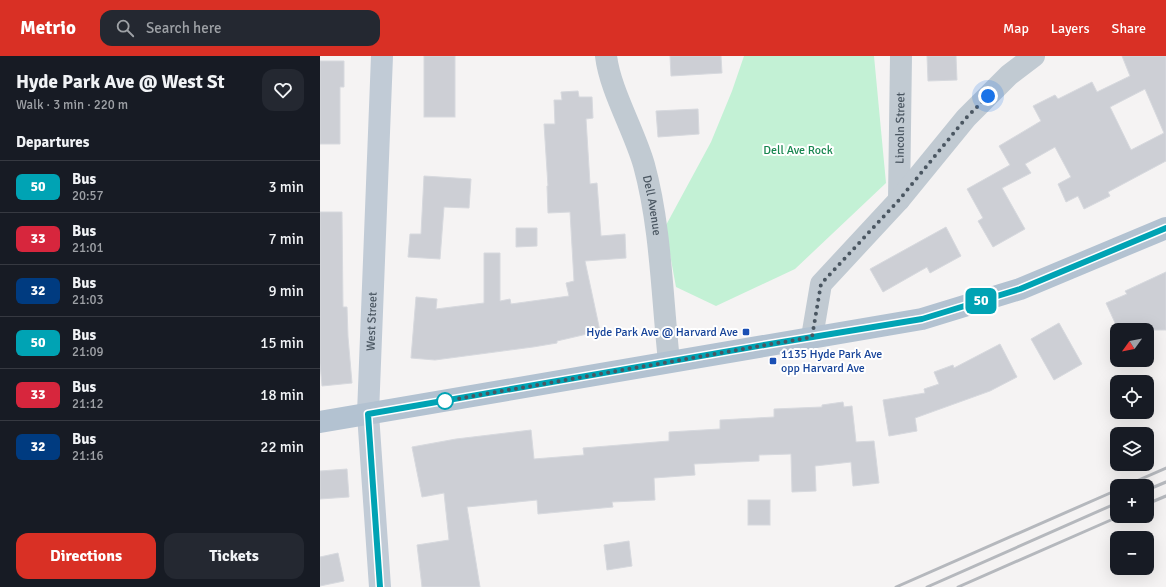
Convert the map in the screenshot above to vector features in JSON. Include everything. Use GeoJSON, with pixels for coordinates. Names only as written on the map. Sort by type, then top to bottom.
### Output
{"type":"FeatureCollection","features":[{"type":"Feature","properties":{"kind":"main road","name":"West Street"},"geometry":{"type":"LineString","coordinates":[[380,587],[368,414],[382,56]]}},
{"type":"Feature","properties":{"kind":"main road"},"geometry":{"type":"LineString","coordinates":[[320,422],[922,319],[1020,289],[1166,228]]}},
{"type":"Feature","properties":{"kind":"street","name":"Dell Avenue"},"geometry":{"type":"LineString","coordinates":[[606,56],[612,81],[637,143],[650,191],[670,361]]}},
{"type":"Feature","properties":{"kind":"street","name":"Lincoln Street"},"geometry":{"type":"LineString","coordinates":[[899,200],[901,56]]}},
{"type":"Feature","properties":{"kind":"street"},"geometry":{"type":"LineString","coordinates":[[812,337],[821,284],[899,200],[966,118],[1008,75],[1034,56]]}},
{"type":"Feature","properties":{"kind":"green space","name":"Dell Ave Rock"},"geometry":{"type":"Polygon","coordinates":[[[744,56],[874,56],[886,183],[795,269],[716,306],[676,287],[665,227],[711,142],[732,91],[744,56]]]}},
{"type":"Feature","properties":{"kind":"building"},"geometry":{"type":"Polygon","coordinates":[[[424,56],[455,56],[455,117],[424,117],[424,56]]]}},
{"type":"Feature","properties":{"kind":"building"},"geometry":{"type":"Polygon","coordinates":[[[670,56],[721,56],[722,73],[671,76],[670,56]]]}},
{"type":"Feature","properties":{"kind":"building"},"geometry":{"type":"Polygon","coordinates":[[[927,56],[956,56],[957,80],[928,81],[927,56]]]}},
{"type":"Feature","properties":{"kind":"building"},"geometry":{"type":"Polygon","coordinates":[[[1122,56],[1166,56],[1166,161],[1108,192],[1110,196],[1084,209],[1078,196],[1066,202],[1058,184],[1071,177],[1055,147],[1025,164],[1031,173],[1002,188],[1025,229],[993,247],[978,221],[983,218],[967,189],[1010,165],[999,146],[1041,121],[1033,106],[1055,95],[1058,99],[1092,82],[1097,92],[1130,76],[1122,56]],[[1145,89],[1110,107],[1131,150],[1164,133],[1145,89]]]}},
{"type":"Feature","properties":{"kind":"building"},"geometry":{"type":"Polygon","coordinates":[[[320,61],[344,61],[344,87],[340,87],[340,144],[320,144],[320,61]]]}},
{"type":"Feature","properties":{"kind":"building"},"geometry":{"type":"Polygon","coordinates":[[[578,91],[579,97],[592,97],[593,118],[586,119],[590,184],[597,183],[601,236],[625,234],[626,258],[585,261],[600,331],[557,341],[557,343],[533,347],[435,360],[411,358],[416,297],[437,299],[436,309],[484,303],[484,253],[500,253],[500,301],[510,299],[511,304],[569,296],[566,283],[574,281],[570,212],[548,213],[548,186],[544,124],[555,124],[554,100],[562,100],[561,92],[578,91]]]}},
{"type":"Feature","properties":{"kind":"building"},"geometry":{"type":"Polygon","coordinates":[[[698,109],[699,134],[658,137],[656,111],[698,109]]]}},
{"type":"Feature","properties":{"kind":"building"},"geometry":{"type":"Polygon","coordinates":[[[424,176],[471,179],[469,208],[444,207],[440,259],[408,257],[410,234],[421,234],[424,176]]]}},
{"type":"Feature","properties":{"kind":"building"},"geometry":{"type":"Polygon","coordinates":[[[320,212],[342,212],[343,307],[347,307],[352,383],[322,386],[320,363],[320,212]]]}},
{"type":"Feature","properties":{"kind":"building"},"geometry":{"type":"Polygon","coordinates":[[[946,227],[961,256],[930,273],[927,267],[883,292],[870,269],[946,227]]]}},
{"type":"Feature","properties":{"kind":"building"},"geometry":{"type":"Polygon","coordinates":[[[516,228],[537,228],[537,246],[516,247],[516,228]]]}},
{"type":"Feature","properties":{"kind":"building"},"geometry":{"type":"Polygon","coordinates":[[[1166,272],[1166,330],[1154,330],[1154,323],[1115,323],[1106,303],[1127,294],[1125,291],[1166,272]]]}},
{"type":"Feature","properties":{"kind":"building"},"geometry":{"type":"Polygon","coordinates":[[[1059,323],[1082,364],[1054,380],[1031,339],[1059,323]]]}},
{"type":"Feature","properties":{"kind":"building"},"geometry":{"type":"Polygon","coordinates":[[[1000,344],[1017,377],[990,391],[915,418],[917,431],[889,436],[883,400],[925,393],[924,389],[939,384],[934,372],[953,365],[954,368],[1000,344]]]}},
{"type":"Feature","properties":{"kind":"building"},"geometry":{"type":"Polygon","coordinates":[[[843,402],[844,407],[852,406],[856,442],[874,441],[879,483],[853,486],[851,462],[815,466],[816,491],[792,492],[791,454],[759,455],[759,461],[694,464],[695,475],[654,478],[655,500],[612,502],[613,507],[538,514],[537,500],[467,507],[480,587],[422,587],[417,545],[449,540],[444,493],[422,497],[412,447],[456,439],[531,430],[534,459],[584,455],[583,448],[669,441],[669,432],[720,429],[720,420],[774,417],[774,409],[822,407],[822,405],[843,402]]]}},
{"type":"Feature","properties":{"kind":"building"},"geometry":{"type":"Polygon","coordinates":[[[347,469],[349,497],[320,499],[320,471],[347,469]]]}},
{"type":"Feature","properties":{"kind":"building"},"geometry":{"type":"Polygon","coordinates":[[[748,500],[770,500],[770,525],[748,525],[748,500]]]}},
{"type":"Feature","properties":{"kind":"building"},"geometry":{"type":"Polygon","coordinates":[[[629,541],[632,566],[607,570],[604,545],[629,541]]]}},
{"type":"Feature","properties":{"kind":"building"},"geometry":{"type":"Polygon","coordinates":[[[338,553],[344,581],[320,586],[320,557],[338,553]]]}},
{"type":"Feature","properties":{"kind":"railway"},"geometry":{"type":"LineString","coordinates":[[1141,479],[1166,468]]}},
{"type":"Feature","properties":{"kind":"railway"},"geometry":{"type":"LineString","coordinates":[[1154,487],[1166,482]]}},
{"type":"Feature","properties":{"kind":"railway"},"geometry":{"type":"LineString","coordinates":[[896,587],[1110,493]]}},
{"type":"Feature","properties":{"kind":"railway"},"geometry":{"type":"LineString","coordinates":[[1154,501],[1166,496]]}},
{"type":"Feature","properties":{"kind":"railway"},"geometry":{"type":"LineString","coordinates":[[927,587],[1110,506]]}},
{"type":"Feature","properties":{"kind":"railway"},"geometry":{"type":"LineString","coordinates":[[958,587],[1110,520]]}},
{"type":"Feature","properties":{"kind":"bus line","name":"50"},"geometry":{"type":"LineString","coordinates":[[380,587],[368,414],[922,319],[1020,289],[1166,228]]}},
{"type":"Feature","properties":{"kind":"place","name":"Hyde Park Ave @ Harvard Ave"},"geometry":{"type":"Point","coordinates":[746,332]}},
{"type":"Feature","properties":{"kind":"place","name":"1135 Hyde Park Ave opp Harvard Ave"},"geometry":{"type":"Point","coordinates":[773,361]}},
{"type":"Feature","properties":{"kind":"route"},"geometry":{"type":"LineString","coordinates":[[445,401],[812,337],[821,284],[899,200],[966,118],[988,96]]}}]}
